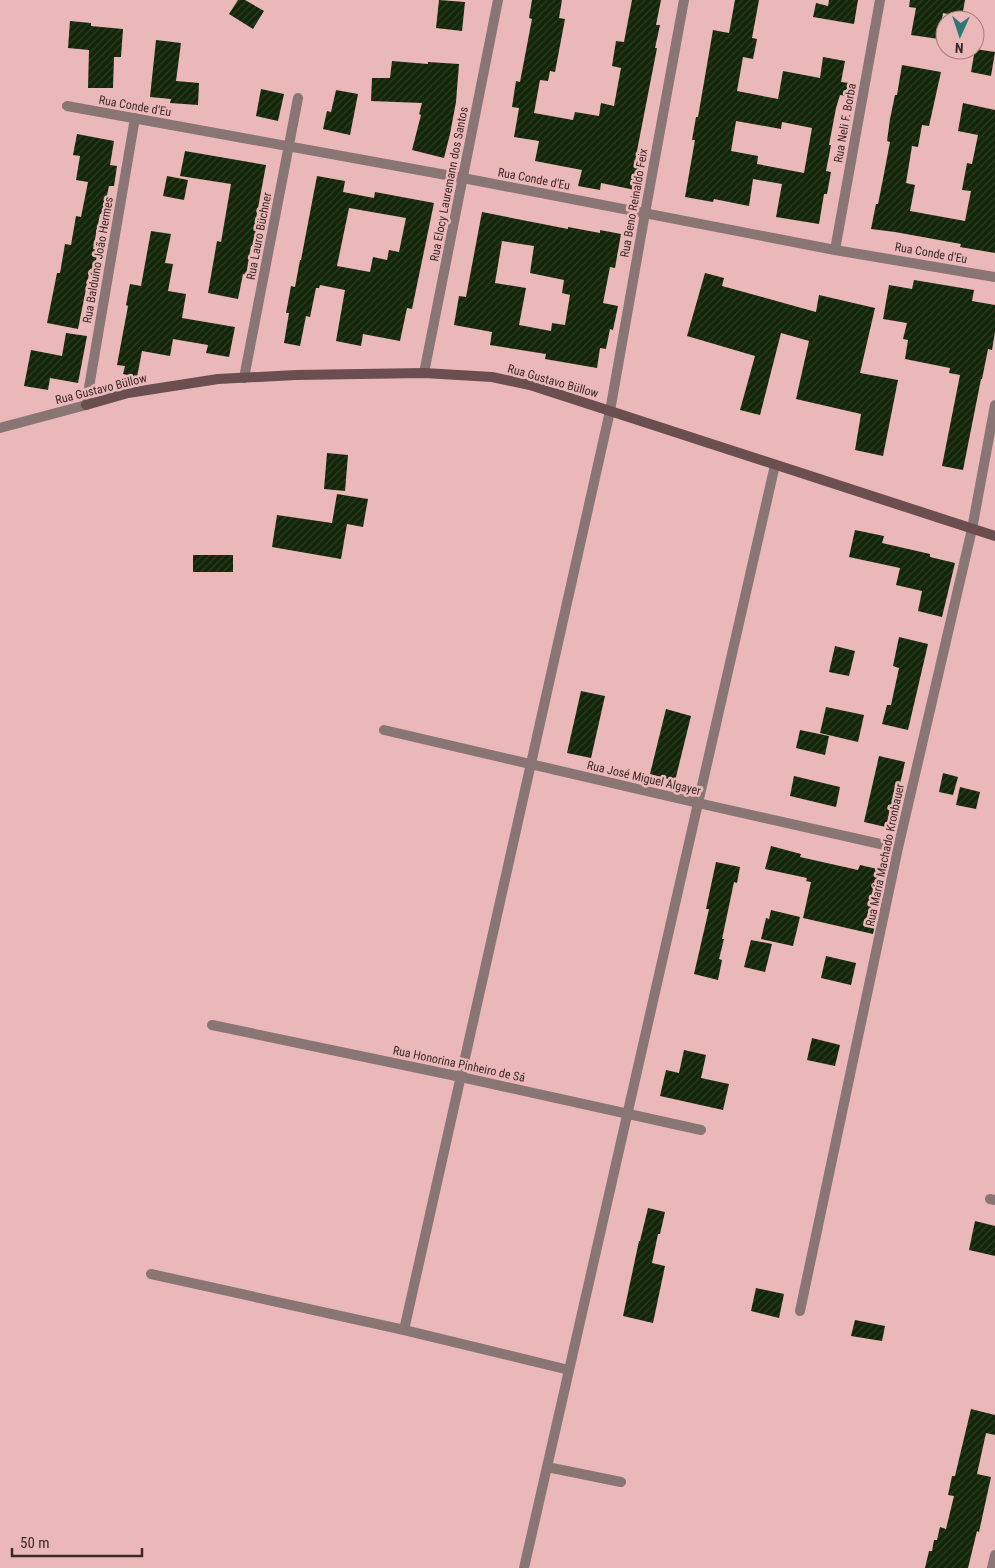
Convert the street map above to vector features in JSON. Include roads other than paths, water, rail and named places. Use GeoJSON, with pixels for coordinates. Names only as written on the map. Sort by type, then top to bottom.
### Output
{"type":"FeatureCollection","features":[{"type":"Feature","properties":{"kind":"main road","name":"Rua Gustavo Büllow"},"geometry":{"type":"LineString","coordinates":[[86,405],[128,393],[218,379],[296,375],[424,374],[492,377],[530,385],[995,536]]}},
{"type":"Feature","properties":{"kind":"street","name":"Rua Elocy Lauremann dos Santos"},"geometry":{"type":"LineString","coordinates":[[424,374],[498,0]]}},
{"type":"Feature","properties":{"kind":"street","name":"Rua Beno Reinaldo Feix"},"geometry":{"type":"LineString","coordinates":[[404,1330],[610,411],[684,0]]}},
{"type":"Feature","properties":{"kind":"street","name":"Rua Neli F. Borba"},"geometry":{"type":"LineString","coordinates":[[835,250],[880,0]]}},
{"type":"Feature","properties":{"kind":"street","name":"Rua Lauro Büchner"},"geometry":{"type":"LineString","coordinates":[[244,378],[298,98]]}},
{"type":"Feature","properties":{"kind":"street","name":"Rua Conde d'Eu"},"geometry":{"type":"LineString","coordinates":[[67,106],[463,178],[835,250],[995,277]]}},
{"type":"Feature","properties":{"kind":"street","name":"Rua Balduíno João Hermes"},"geometry":{"type":"LineString","coordinates":[[86,405],[135,118]]}},
{"type":"Feature","properties":{"kind":"street","name":"Rua Gustavo Büllow"},"geometry":{"type":"LineString","coordinates":[[0,428],[86,405]]}},
{"type":"Feature","properties":{"kind":"street","name":"Rua Maria Machado Kronbauer"},"geometry":{"type":"LineString","coordinates":[[800,1312],[898,848],[972,529],[995,405]]}},
{"type":"Feature","properties":{"kind":"street"},"geometry":{"type":"LineString","coordinates":[[524,1568],[775,465]]}},
{"type":"Feature","properties":{"kind":"street","name":"Rua José Miguel Algayer"},"geometry":{"type":"LineString","coordinates":[[384,730],[531,763],[698,804],[898,848]]}},
{"type":"Feature","properties":{"kind":"street","name":"Rua Honorina Pinheiro de Sá"},"geometry":{"type":"LineString","coordinates":[[212,1025],[701,1130]]}},
{"type":"Feature","properties":{"kind":"street"},"geometry":{"type":"LineString","coordinates":[[151,1274],[404,1330],[569,1370]]}},
{"type":"Feature","properties":{"kind":"street"},"geometry":{"type":"LineString","coordinates":[[547,1467],[621,1482]]}},
{"type":"Feature","properties":{"kind":"street"},"geometry":{"type":"LineString","coordinates":[[992,1568],[995,1554]]}}]}
